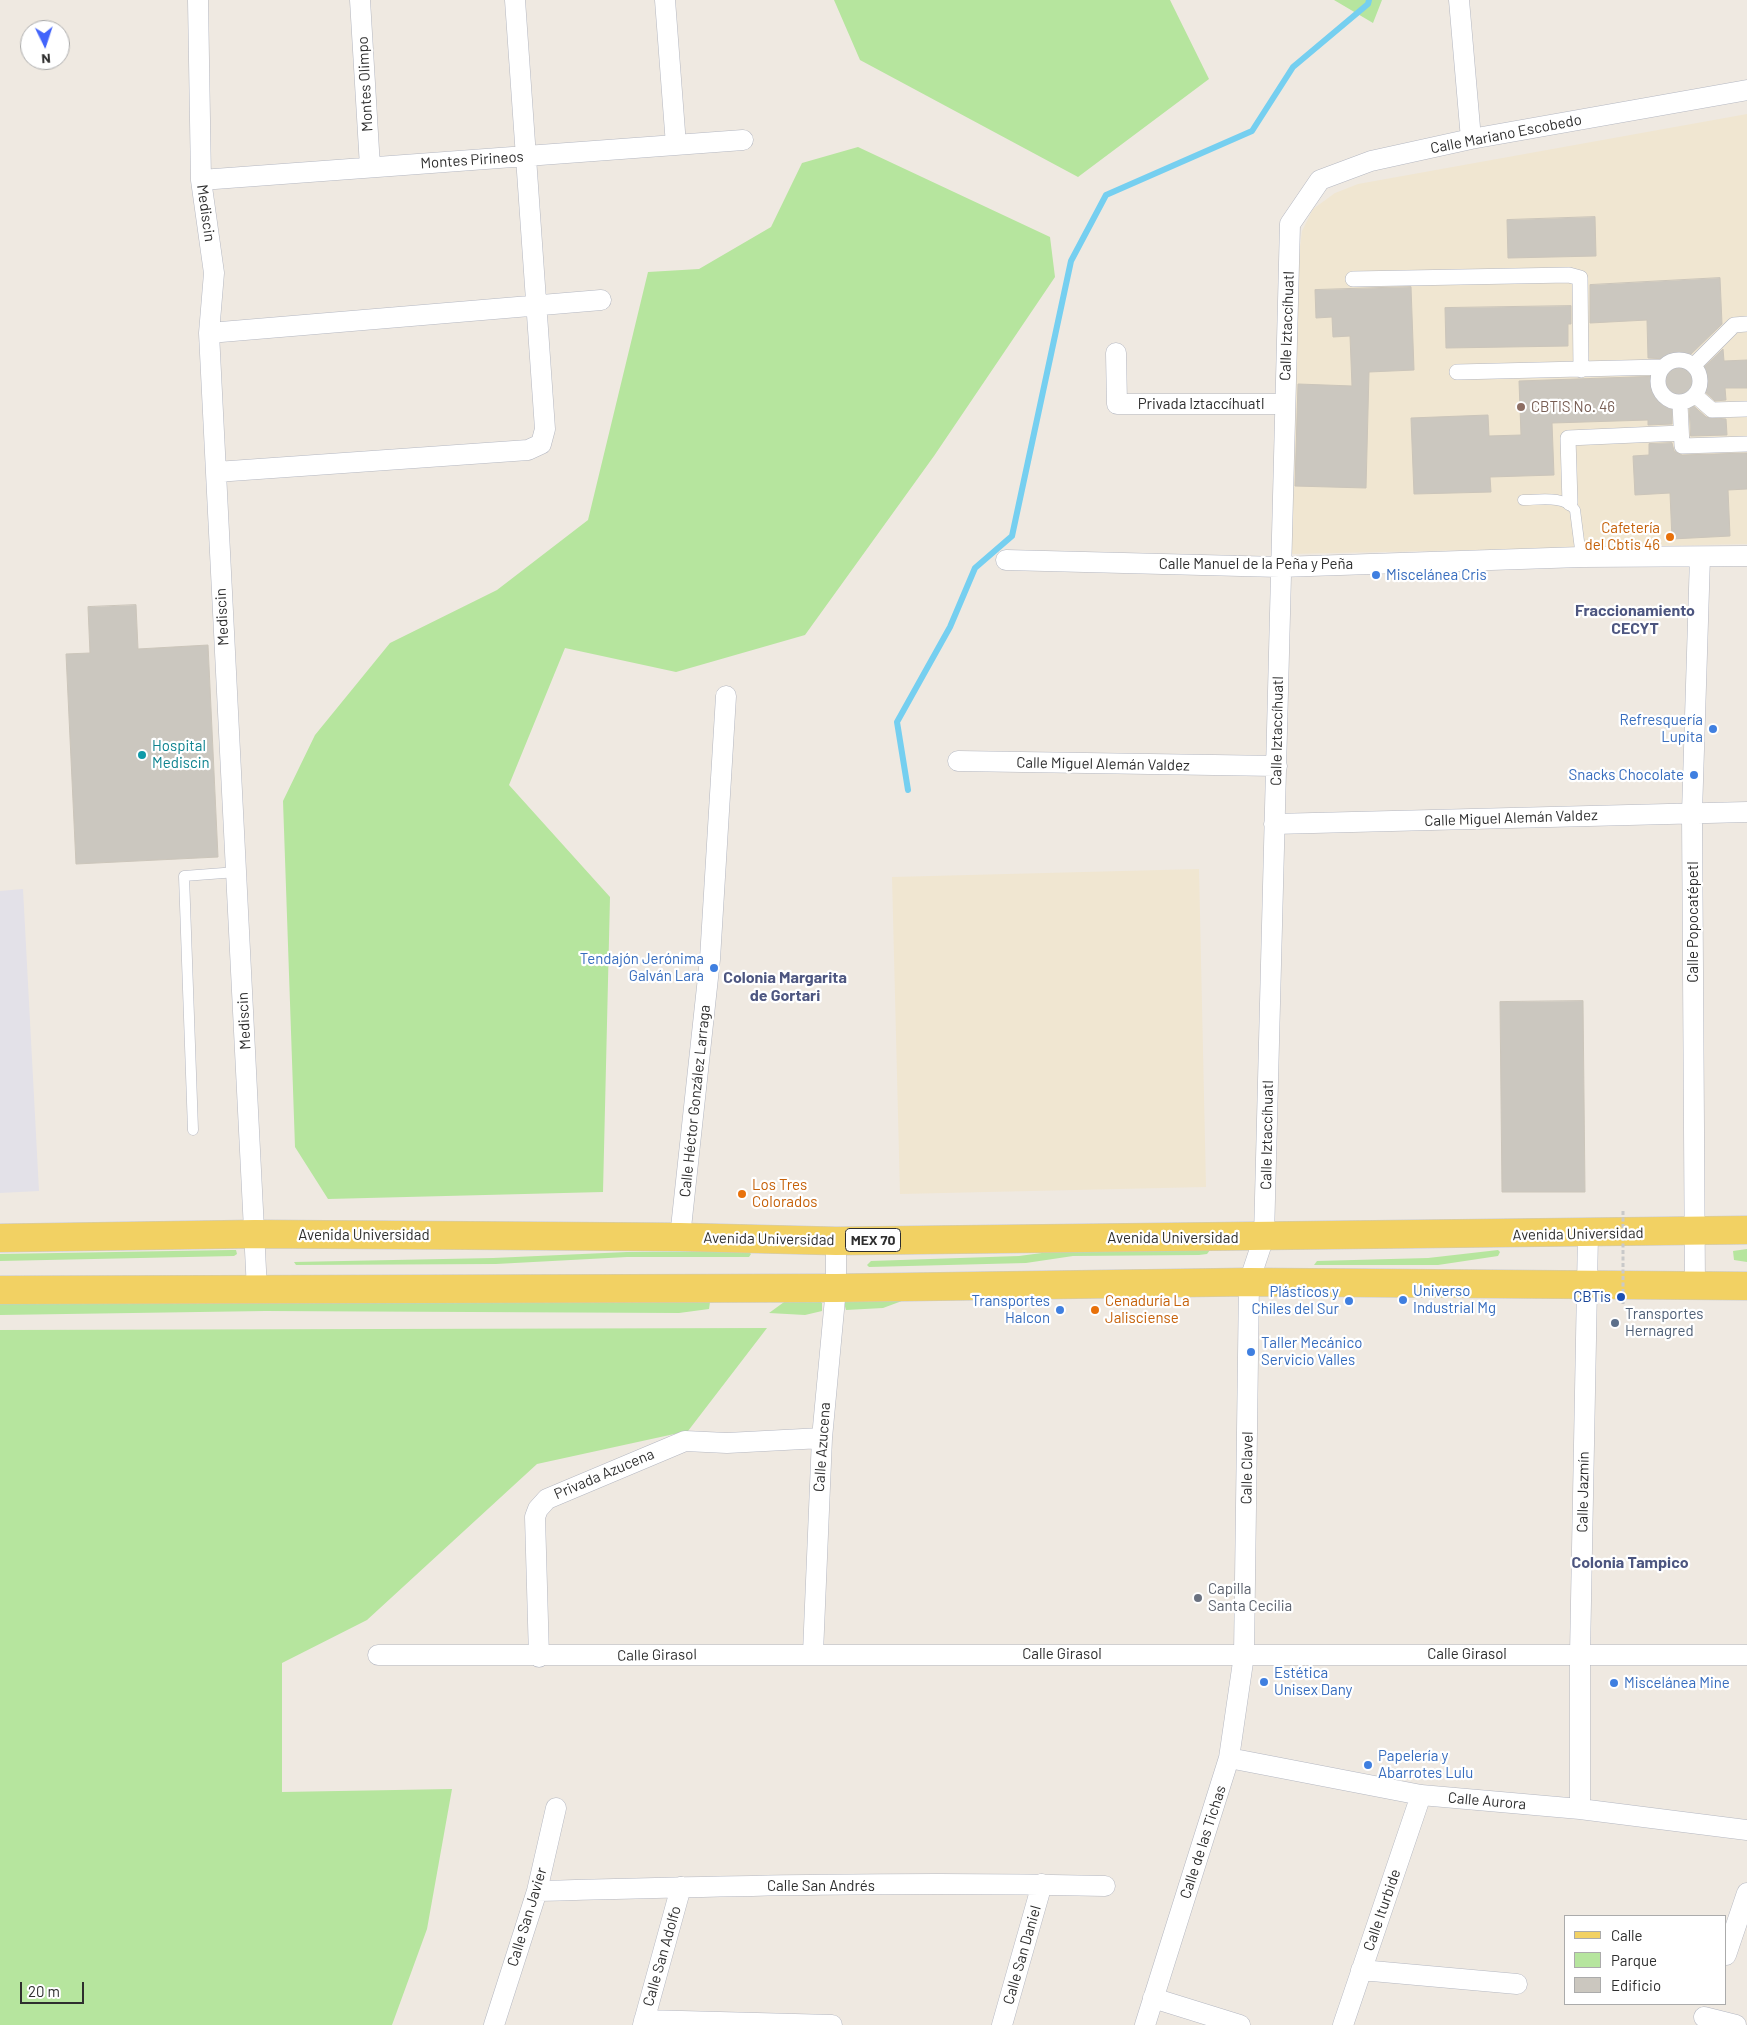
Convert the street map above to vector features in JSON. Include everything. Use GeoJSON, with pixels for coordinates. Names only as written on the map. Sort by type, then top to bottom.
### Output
{"type":"FeatureCollection","features":[{"type":"Feature","properties":{"kind":"main road","name":"Avenida Universidad"},"geometry":{"type":"LineString","coordinates":[[0,1238],[255,1234],[680,1237],[836,1241],[1588,1234],[1747,1230]]}},
{"type":"Feature","properties":{"kind":"main road"},"geometry":{"type":"LineString","coordinates":[[0,1290],[836,1288],[1249,1282],[1747,1286]]}},
{"type":"Feature","properties":{"kind":"street","name":"Mediscin"},"geometry":{"type":"LineString","coordinates":[[198,0],[201,180],[214,273],[209,333],[257,1290]]}},
{"type":"Feature","properties":{"kind":"street","name":"Montes Olimpo"},"geometry":{"type":"LineString","coordinates":[[360,0],[370,167]]}},
{"type":"Feature","properties":{"kind":"street"},"geometry":{"type":"LineString","coordinates":[[216,472],[528,450],[541,444],[546,429],[515,0]]}},
{"type":"Feature","properties":{"kind":"street"},"geometry":{"type":"LineString","coordinates":[[665,0],[676,145]]}},
{"type":"Feature","properties":{"kind":"street"},"geometry":{"type":"LineString","coordinates":[[1459,0],[1471,139]]}},
{"type":"Feature","properties":{"kind":"street","name":"Calle Mariano Escobedo"},"geometry":{"type":"LineString","coordinates":[[1290,224],[1320,180],[1371,161],[1471,139],[1747,90]]}},
{"type":"Feature","properties":{"kind":"street","name":"Montes Pirineos"},"geometry":{"type":"LineString","coordinates":[[201,180],[743,140]]}},
{"type":"Feature","properties":{"kind":"street","name":"Calle Iztaccíhuatl"},"geometry":{"type":"LineString","coordinates":[[1249,1282],[1264,1237],[1290,224]]}},
{"type":"Feature","properties":{"kind":"street"},"geometry":{"type":"LineString","coordinates":[[1353,279],[1570,276],[1580,278],[1581,370]]}},
{"type":"Feature","properties":{"kind":"street"},"geometry":{"type":"LineString","coordinates":[[209,333],[600,300]]}},
{"type":"Feature","properties":{"kind":"street"},"geometry":{"type":"LineString","coordinates":[[1694,365],[1734,325],[1747,324]]}},
{"type":"Feature","properties":{"kind":"street","name":"Privada Iztaccíhuatl"},"geometry":{"type":"LineString","coordinates":[[1116,353],[1117,404],[1285,404]]}},
{"type":"Feature","properties":{"kind":"street"},"geometry":{"type":"LineString","coordinates":[[1457,372],[1662,367],[1678,359],[1694,365],[1702,380],[1696,396],[1680,404],[1664,398],[1656,383],[1662,367]]}},
{"type":"Feature","properties":{"kind":"street"},"geometry":{"type":"LineString","coordinates":[[1696,396],[1712,410],[1747,409]]}},
{"type":"Feature","properties":{"kind":"street"},"geometry":{"type":"LineString","coordinates":[[1680,404],[1682,446],[1747,444]]}},
{"type":"Feature","properties":{"kind":"street"},"geometry":{"type":"LineString","coordinates":[[1570,503],[1568,438],[1681,433]]}},
{"type":"Feature","properties":{"kind":"street","name":"Calle Manuel de la Peña y Peña"},"geometry":{"type":"LineString","coordinates":[[1006,560],[1280,567],[1581,557],[1747,556]]}},
{"type":"Feature","properties":{"kind":"street","name":"Calle Popocatépetl"},"geometry":{"type":"LineString","coordinates":[[1695,1287],[1692,813],[1700,557]]}},
{"type":"Feature","properties":{"kind":"street","name":"Calle Héctor González Larraga"},"geometry":{"type":"LineString","coordinates":[[680,1237],[710,959],[726,696]]}},
{"type":"Feature","properties":{"kind":"street","name":"Calle Miguel Alemán Valdez"},"geometry":{"type":"LineString","coordinates":[[958,761],[1277,766]]}},
{"type":"Feature","properties":{"kind":"street","name":"Calle Miguel Alemán Valdez"},"geometry":{"type":"LineString","coordinates":[[1274,824],[1747,812]]}},
{"type":"Feature","properties":{"kind":"street","name":"Calle Jazmín"},"geometry":{"type":"LineString","coordinates":[[1580,1809],[1580,1654],[1588,1234]]}},
{"type":"Feature","properties":{"kind":"street","name":"Calle Azucena"},"geometry":{"type":"LineString","coordinates":[[813,1653],[822,1438],[836,1288],[836,1241]]}},
{"type":"Feature","properties":{"kind":"street","name":"Calle Clavel"},"geometry":{"type":"LineString","coordinates":[[1244,1654],[1249,1282]]}},
{"type":"Feature","properties":{"kind":"street","name":"Privada Azucena"},"geometry":{"type":"LineString","coordinates":[[539,1657],[535,1517],[538,1509],[547,1499],[685,1441],[727,1443],[822,1438]]}},
{"type":"Feature","properties":{"kind":"street","name":"Calle Girasol"},"geometry":{"type":"LineString","coordinates":[[378,1655],[539,1657],[813,1653],[1747,1655]]}},
{"type":"Feature","properties":{"kind":"street","name":"Calle de las Tichas"},"geometry":{"type":"LineString","coordinates":[[1145,2025],[1229,1758],[1244,1654]]}},
{"type":"Feature","properties":{"kind":"street","name":"Calle Aurora"},"geometry":{"type":"LineString","coordinates":[[1229,1758],[1421,1795],[1580,1809],[1747,1830]]}},
{"type":"Feature","properties":{"kind":"street","name":"Calle Iturbide"},"geometry":{"type":"LineString","coordinates":[[1343,2025],[1421,1795]]}},
{"type":"Feature","properties":{"kind":"street","name":"Calle San Javier"},"geometry":{"type":"LineString","coordinates":[[494,2025],[537,1891],[556,1808]]}},
{"type":"Feature","properties":{"kind":"street","name":"Calle San Andrés"},"geometry":{"type":"LineString","coordinates":[[537,1891],[681,1887],[1042,1884],[1105,1886]]}},
{"type":"Feature","properties":{"kind":"street","name":"Calle San Daniel"},"geometry":{"type":"LineString","coordinates":[[1002,2025],[1042,1884]]}},
{"type":"Feature","properties":{"kind":"street","name":"Calle San Adolfo"},"geometry":{"type":"LineString","coordinates":[[644,2022],[681,1887]]}},
{"type":"Feature","properties":{"kind":"street"},"geometry":{"type":"LineString","coordinates":[[1727,1952],[1747,1893]]}},
{"type":"Feature","properties":{"kind":"street"},"geometry":{"type":"LineString","coordinates":[[1361,1970],[1517,1984]]}},
{"type":"Feature","properties":{"kind":"street"},"geometry":{"type":"LineString","coordinates":[[1152,1998],[1240,2025]]}},
{"type":"Feature","properties":{"kind":"street"},"geometry":{"type":"LineString","coordinates":[[1705,2015],[1736,2025]]}},
{"type":"Feature","properties":{"kind":"street"},"geometry":{"type":"LineString","coordinates":[[644,2022],[832,2025]]}},
{"type":"Feature","properties":{"kind":"lane"},"geometry":{"type":"LineString","coordinates":[[1523,500],[1570,503],[1575,510],[1581,557]]}},
{"type":"Feature","properties":{"kind":"lane"},"geometry":{"type":"LineString","coordinates":[[193,1130],[184,876],[237,872]]}},
{"type":"Feature","properties":{"kind":"path"},"geometry":{"type":"LineString","coordinates":[[1623,1211],[1623,1304]]}},
{"type":"Feature","properties":{"kind":"shaded area","name":"CBTIS No. 46"},"geometry":{"type":"Polygon","coordinates":[[[1747,114],[1747,544],[1291,554],[1297,270],[1302,231],[1313,209],[1335,193],[1358,184],[1747,114]]]}},
{"type":"Feature","properties":{"kind":"shaded area"},"geometry":{"type":"Polygon","coordinates":[[[1199,869],[1206,1187],[900,1194],[892,877],[1199,869]]]}},
{"type":"Feature","properties":{"kind":"shaded area"},"geometry":{"type":"Polygon","coordinates":[[[23,889],[39,1191],[0,1193],[0,891],[23,889]]]}},
{"type":"Feature","properties":{"kind":"green space"},"geometry":{"type":"Polygon","coordinates":[[[834,0],[1170,0],[1209,79],[1078,177],[860,60],[834,0]]]}},
{"type":"Feature","properties":{"kind":"green space"},"geometry":{"type":"Polygon","coordinates":[[[1334,0],[1382,0],[1373,23],[1334,0]]]}},
{"type":"Feature","properties":{"kind":"green space"},"geometry":{"type":"Polygon","coordinates":[[[858,147],[1050,237],[1055,277],[934,456],[805,635],[676,672],[565,648],[509,785],[610,897],[603,1192],[328,1199],[295,1147],[283,801],[315,735],[390,643],[497,590],[588,520],[648,272],[699,269],[771,227],[802,163],[858,147]]]}},
{"type":"Feature","properties":{"kind":"green space"},"geometry":{"type":"Polygon","coordinates":[[[1208,1247],[1210,1250],[1207,1254],[1199,1255],[1073,1256],[1026,1263],[869,1267],[867,1265],[871,1261],[1019,1256],[1072,1249],[1208,1247]]]}},
{"type":"Feature","properties":{"kind":"green space"},"geometry":{"type":"Polygon","coordinates":[[[1747,1249],[1747,1262],[1734,1260],[1733,1251],[1747,1249]]]}},
{"type":"Feature","properties":{"kind":"green space"},"geometry":{"type":"Polygon","coordinates":[[[236,1250],[237,1254],[234,1256],[0,1261],[0,1254],[236,1250]]]}},
{"type":"Feature","properties":{"kind":"green space"},"geometry":{"type":"Polygon","coordinates":[[[1498,1250],[1500,1252],[1498,1256],[1438,1265],[1314,1265],[1317,1261],[1428,1258],[1498,1250]]]}},
{"type":"Feature","properties":{"kind":"green space"},"geometry":{"type":"Polygon","coordinates":[[[748,1251],[751,1254],[749,1257],[627,1257],[496,1264],[296,1265],[294,1262],[493,1258],[627,1252],[748,1251]]]}},
{"type":"Feature","properties":{"kind":"green space"},"geometry":{"type":"Polygon","coordinates":[[[791,1297],[816,1297],[822,1303],[822,1311],[805,1315],[769,1313],[791,1297]]]}},
{"type":"Feature","properties":{"kind":"green space"},"geometry":{"type":"Polygon","coordinates":[[[848,1298],[910,1298],[883,1308],[846,1310],[844,1303],[848,1298]]]}},
{"type":"Feature","properties":{"kind":"green space"},"geometry":{"type":"Polygon","coordinates":[[[0,1302],[710,1302],[709,1309],[679,1313],[265,1311],[0,1315],[0,1302]]]}},
{"type":"Feature","properties":{"kind":"green space"},"geometry":{"type":"Polygon","coordinates":[[[767,1328],[688,1431],[537,1464],[367,1620],[282,1663],[282,1792],[452,1789],[427,1929],[392,2025],[0,2025],[0,1330],[767,1328]]]}},
{"type":"Feature","properties":{"kind":"building"},"geometry":{"type":"Polygon","coordinates":[[[1595,217],[1596,256],[1508,258],[1507,220],[1595,217]]]}},
{"type":"Feature","properties":{"kind":"building"},"geometry":{"type":"Polygon","coordinates":[[[1720,278],[1722,324],[1687,358],[1685,367],[1688,372],[1697,374],[1723,349],[1724,361],[1747,360],[1747,388],[1725,388],[1726,400],[1715,401],[1702,389],[1693,387],[1689,390],[1687,398],[1679,395],[1672,399],[1672,424],[1648,425],[1648,420],[1552,423],[1554,475],[1490,477],[1491,492],[1414,494],[1411,418],[1488,415],[1489,436],[1521,435],[1519,381],[1662,376],[1670,372],[1671,366],[1667,359],[1648,358],[1647,320],[1590,323],[1590,285],[1720,278]]]}},
{"type":"Feature","properties":{"kind":"building"},"geometry":{"type":"Polygon","coordinates":[[[1411,287],[1414,370],[1369,372],[1366,488],[1295,486],[1298,384],[1352,386],[1350,336],[1333,337],[1332,317],[1316,318],[1315,290],[1411,287]]]}},
{"type":"Feature","properties":{"kind":"building"},"geometry":{"type":"Polygon","coordinates":[[[1571,306],[1571,324],[1568,324],[1568,346],[1446,348],[1445,308],[1571,306]]]}},
{"type":"Feature","properties":{"kind":"building"},"geometry":{"type":"Polygon","coordinates":[[[1689,402],[1706,417],[1726,419],[1727,435],[1691,436],[1689,402]]]}},
{"type":"Feature","properties":{"kind":"building"},"geometry":{"type":"Polygon","coordinates":[[[1672,443],[1674,451],[1682,455],[1747,453],[1747,489],[1728,490],[1730,536],[1672,539],[1670,493],[1635,495],[1633,456],[1649,455],[1649,444],[1672,443]]]}},
{"type":"Feature","properties":{"kind":"building","name":"Hospital Mediscin"},"geometry":{"type":"Polygon","coordinates":[[[136,605],[138,649],[208,645],[218,857],[76,864],[66,654],[90,653],[88,607],[136,605]]]}},
{"type":"Feature","properties":{"kind":"building"},"geometry":{"type":"Polygon","coordinates":[[[1583,1001],[1585,1192],[1502,1192],[1500,1002],[1583,1001]]]}},
{"type":"Feature","properties":{"kind":"waterway"},"geometry":{"type":"LineString","coordinates":[[908,790],[897,722],[950,627],[975,568],[1012,536],[1071,261],[1106,195],[1252,131],[1293,67],[1368,4],[1369,0]]}},
{"type":"Feature","properties":{"kind":"place","name":"CBTIS No. 46"},"geometry":{"type":"Point","coordinates":[1521,407]}},
{"type":"Feature","properties":{"kind":"place","name":"Cafetería del Cbtis 46"},"geometry":{"type":"Point","coordinates":[1670,537]}},
{"type":"Feature","properties":{"kind":"place","name":"Miscelánea Cris"},"geometry":{"type":"Point","coordinates":[1376,575]}},
{"type":"Feature","properties":{"kind":"place","name":"Refresquería Lupita"},"geometry":{"type":"Point","coordinates":[1713,729]}},
{"type":"Feature","properties":{"kind":"place","name":"Hospital Mediscin"},"geometry":{"type":"Point","coordinates":[142,755]}},
{"type":"Feature","properties":{"kind":"place","name":"Snacks Chocolate"},"geometry":{"type":"Point","coordinates":[1694,775]}},
{"type":"Feature","properties":{"kind":"place","name":"Tendajón Jerónima Galván Lara"},"geometry":{"type":"Point","coordinates":[714,968]}},
{"type":"Feature","properties":{"kind":"place","name":"Los Tres Colorados"},"geometry":{"type":"Point","coordinates":[742,1194]}},
{"type":"Feature","properties":{"kind":"place","name":"CBTis"},"geometry":{"type":"Point","coordinates":[1621,1297]}},
{"type":"Feature","properties":{"kind":"place","name":"Universo Industrial Mg"},"geometry":{"type":"Point","coordinates":[1403,1300]}},
{"type":"Feature","properties":{"kind":"place","name":"Plásticos y Chiles del Sur"},"geometry":{"type":"Point","coordinates":[1349,1301]}},
{"type":"Feature","properties":{"kind":"place","name":"Transportes Halcon"},"geometry":{"type":"Point","coordinates":[1060,1310]}},
{"type":"Feature","properties":{"kind":"place","name":"Cenaduría La Jalisciense"},"geometry":{"type":"Point","coordinates":[1095,1310]}},
{"type":"Feature","properties":{"kind":"place","name":"Transportes Hernagred"},"geometry":{"type":"Point","coordinates":[1615,1323]}},
{"type":"Feature","properties":{"kind":"place","name":"Taller Mecánico Servicio Valles"},"geometry":{"type":"Point","coordinates":[1251,1352]}},
{"type":"Feature","properties":{"kind":"place","name":"Capilla Santa Cecilia"},"geometry":{"type":"Point","coordinates":[1198,1598]}},
{"type":"Feature","properties":{"kind":"place","name":"Estética Unisex Dany"},"geometry":{"type":"Point","coordinates":[1264,1682]}},
{"type":"Feature","properties":{"kind":"place","name":"Miscelánea Mine"},"geometry":{"type":"Point","coordinates":[1614,1683]}},
{"type":"Feature","properties":{"kind":"place","name":"Papelería y Abarrotes Lulu"},"geometry":{"type":"Point","coordinates":[1368,1765]}},
{"type":"Feature","properties":{"kind":"district","name":"Fraccionamiento CECYT"},"geometry":{"type":"Point","coordinates":[1635,620]}},
{"type":"Feature","properties":{"kind":"district","name":"Colonia Margarita de Gortari"},"geometry":{"type":"Point","coordinates":[785,987]}},
{"type":"Feature","properties":{"kind":"district","name":"Colonia Tampico"},"geometry":{"type":"Point","coordinates":[1630,1563]}}]}
